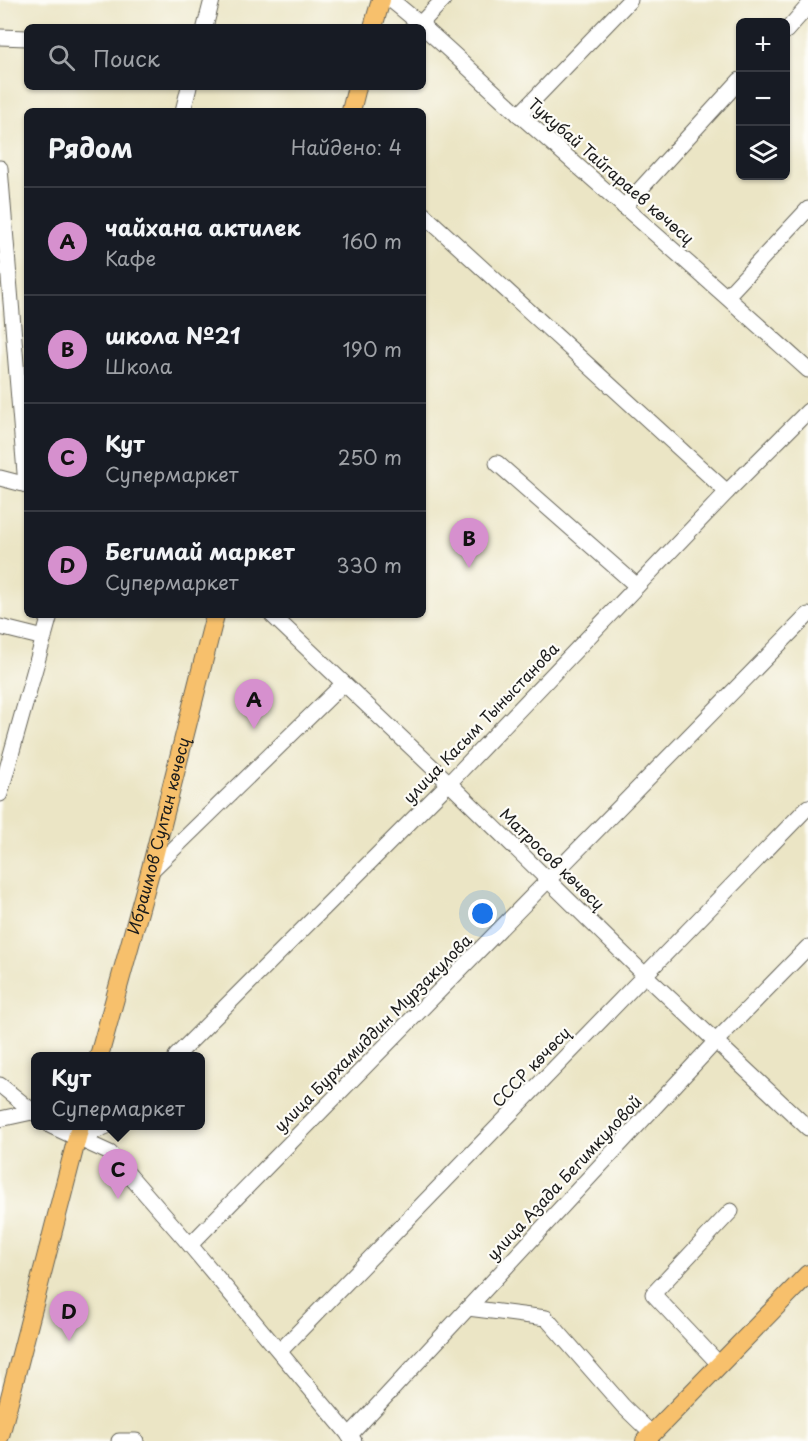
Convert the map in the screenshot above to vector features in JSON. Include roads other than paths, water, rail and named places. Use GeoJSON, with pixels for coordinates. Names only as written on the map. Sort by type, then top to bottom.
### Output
{"type":"FeatureCollection","features":[{"type":"Feature","properties":{"kind":"main road"},"geometry":{"type":"LineString","coordinates":[[375,24],[381,0]]}},
{"type":"Feature","properties":{"kind":"main road"},"geometry":{"type":"LineString","coordinates":[[352,108],[356,90]]}},
{"type":"Feature","properties":{"kind":"main road","name":"Ибраимов Султан көчөсү"},"geometry":{"type":"LineString","coordinates":[[100,1052],[150,872],[214,618]]}},
{"type":"Feature","properties":{"kind":"main road"},"geometry":{"type":"LineString","coordinates":[[0,1436],[78,1132]]}},
{"type":"Feature","properties":{"kind":"main road"},"geometry":{"type":"LineString","coordinates":[[650,1438],[808,1274]]}},
{"type":"Feature","properties":{"kind":"street"},"geometry":{"type":"LineString","coordinates":[[206,24],[212,0]]}},
{"type":"Feature","properties":{"kind":"street","name":"Тукубай Тайгараев көчөсү"},"geometry":{"type":"LineString","coordinates":[[391,0],[421,23]]}},
{"type":"Feature","properties":{"kind":"street"},"geometry":{"type":"LineString","coordinates":[[421,23],[443,0]]}},
{"type":"Feature","properties":{"kind":"street"},"geometry":{"type":"LineString","coordinates":[[519,115],[630,0]]}},
{"type":"Feature","properties":{"kind":"street"},"geometry":{"type":"LineString","coordinates":[[790,26],[808,6]]}},
{"type":"Feature","properties":{"kind":"street","name":"Тукубай Тайгараев көчөсү"},"geometry":{"type":"LineString","coordinates":[[426,28],[519,115],[727,296],[808,370]]}},
{"type":"Feature","properties":{"kind":"street"},"geometry":{"type":"LineString","coordinates":[[0,38],[24,38]]}},
{"type":"Feature","properties":{"kind":"street"},"geometry":{"type":"LineString","coordinates":[[624,207],[736,85]]}},
{"type":"Feature","properties":{"kind":"street"},"geometry":{"type":"LineString","coordinates":[[184,108],[188,90]]}},
{"type":"Feature","properties":{"kind":"street"},"geometry":{"type":"LineString","coordinates":[[0,168],[24,450]]}},
{"type":"Feature","properties":{"kind":"street"},"geometry":{"type":"LineString","coordinates":[[727,296],[808,209]]}},
{"type":"Feature","properties":{"kind":"street"},"geometry":{"type":"LineString","coordinates":[[426,217],[727,492]]}},
{"type":"Feature","properties":{"kind":"street","name":"улица Касым Тыныстанова"},"geometry":{"type":"LineString","coordinates":[[180,1052],[449,783],[727,492],[808,411]]}},
{"type":"Feature","properties":{"kind":"street"},"geometry":{"type":"LineString","coordinates":[[497,463],[637,586]]}},
{"type":"Feature","properties":{"kind":"street"},"geometry":{"type":"LineString","coordinates":[[0,478],[24,484]]}},
{"type":"Feature","properties":{"kind":"street","name":"улица Бурхамиддин Мурзакулова"},"geometry":{"type":"LineString","coordinates":[[190,1245],[808,615]]}},
{"type":"Feature","properties":{"kind":"street"},"geometry":{"type":"LineString","coordinates":[[0,794],[4,766],[49,618]]}},
{"type":"Feature","properties":{"kind":"street","name":"Матросов көчөсү"},"geometry":{"type":"LineString","coordinates":[[275,618],[449,783],[645,975],[808,1128]]}},
{"type":"Feature","properties":{"kind":"street"},"geometry":{"type":"LineString","coordinates":[[0,627],[44,638]]}},
{"type":"Feature","properties":{"kind":"street"},"geometry":{"type":"LineString","coordinates":[[150,872],[343,684]]}},
{"type":"Feature","properties":{"kind":"street","name":"СССР көчөсү"},"geometry":{"type":"LineString","coordinates":[[280,1351],[808,807]]}},
{"type":"Feature","properties":{"kind":"street","name":"улица Азада Бегимкуловой"},"geometry":{"type":"LineString","coordinates":[[352,1438],[468,1308],[716,1041],[808,947]]}},
{"type":"Feature","properties":{"kind":"street"},"geometry":{"type":"LineString","coordinates":[[0,1085],[31,1111]]}},
{"type":"Feature","properties":{"kind":"street"},"geometry":{"type":"LineString","coordinates":[[0,1119],[31,1114]]}},
{"type":"Feature","properties":{"kind":"street"},"geometry":{"type":"LineString","coordinates":[[78,1132],[110,1153],[352,1438]]}},
{"type":"Feature","properties":{"kind":"street"},"geometry":{"type":"LineString","coordinates":[[720,1365],[653,1294],[731,1211]]}},
{"type":"Feature","properties":{"kind":"street"},"geometry":{"type":"LineString","coordinates":[[468,1308],[546,1318],[650,1438]]}},
{"type":"Feature","properties":{"kind":"street"},"geometry":{"type":"LineString","coordinates":[[119,1441],[136,1441]]}},
{"type":"Feature","properties":{"kind":"place","name":"школа №21"},"geometry":{"type":"Point","coordinates":[469,568]}},
{"type":"Feature","properties":{"kind":"place","name":"чайхана актилек"},"geometry":{"type":"Point","coordinates":[254,729]}},
{"type":"Feature","properties":{"kind":"place","name":"Кут"},"geometry":{"type":"Point","coordinates":[118,1199]}},
{"type":"Feature","properties":{"kind":"place","name":"Бегимай маркет"},"geometry":{"type":"Point","coordinates":[69,1341]}}]}
